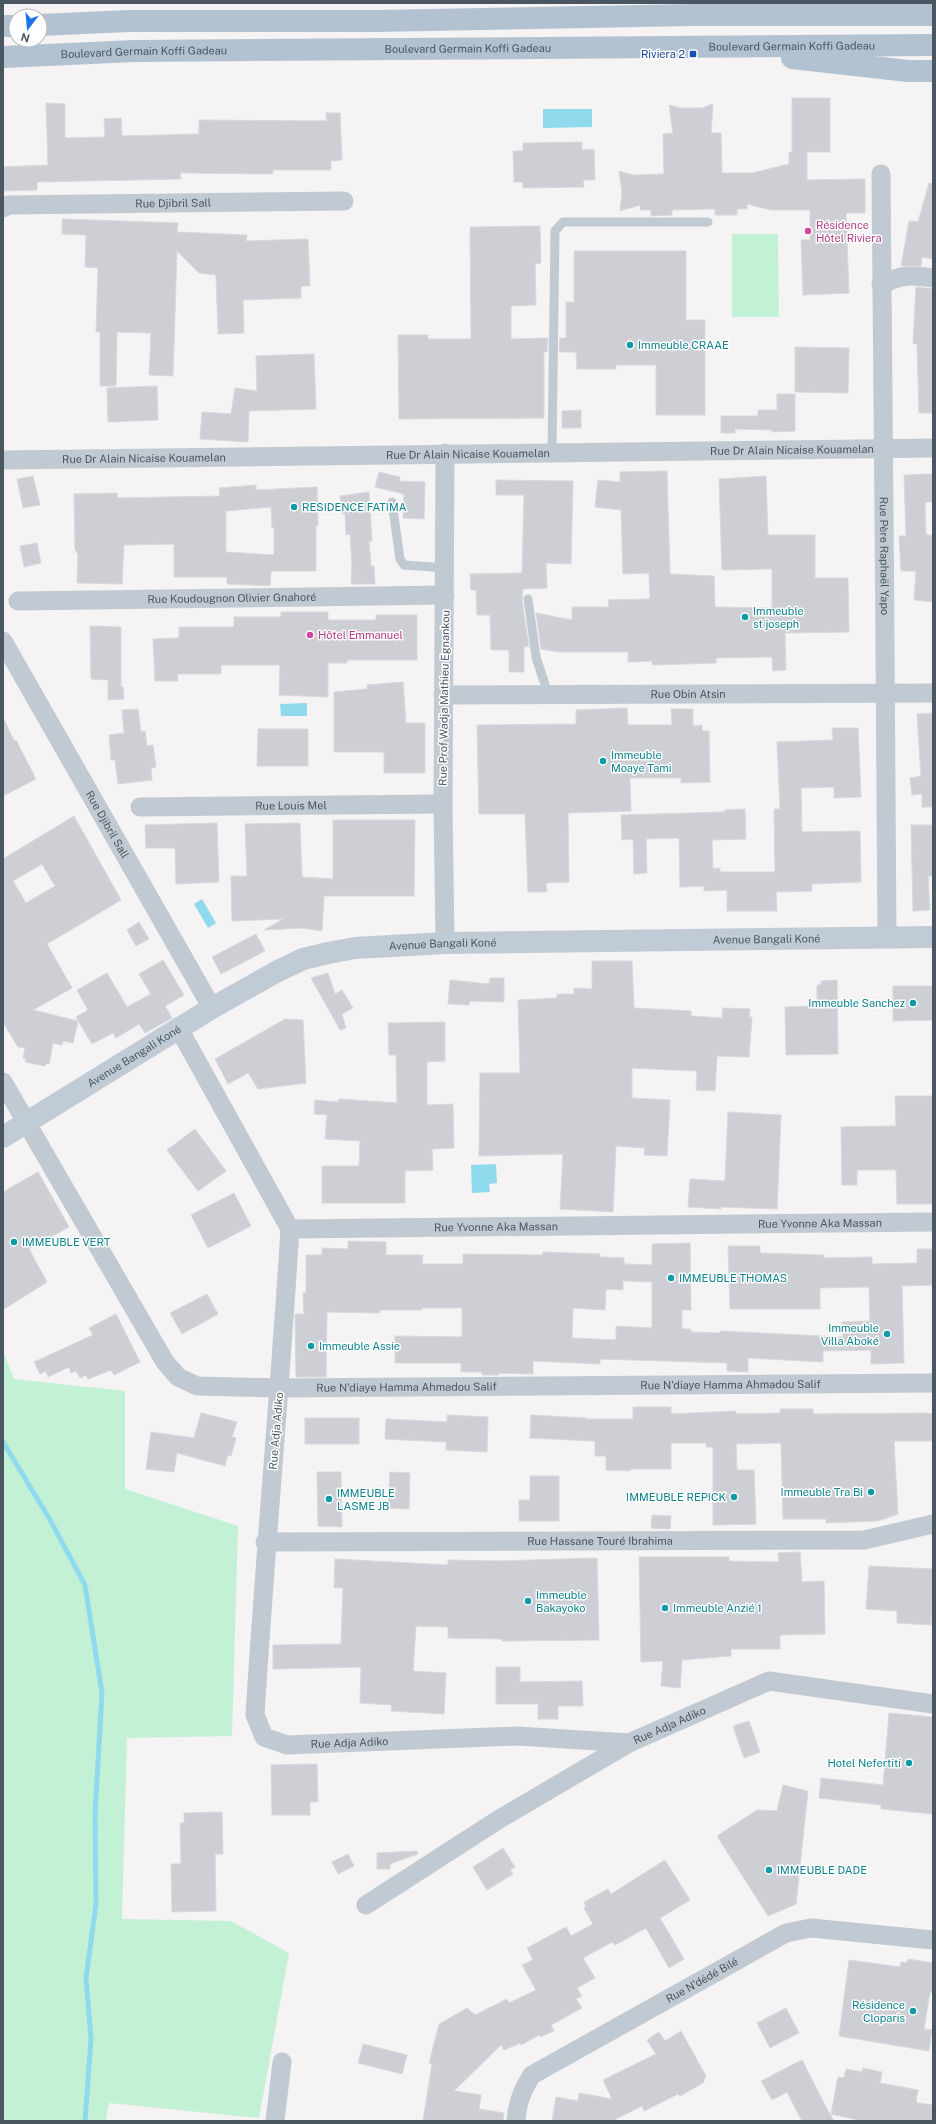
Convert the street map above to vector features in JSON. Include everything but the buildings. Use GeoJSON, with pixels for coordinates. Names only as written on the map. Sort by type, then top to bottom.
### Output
{"type":"FeatureCollection","features":[{"type":"Feature","properties":{"kind":"main road"},"geometry":{"type":"LineString","coordinates":[[692,15],[802,3]]}},
{"type":"Feature","properties":{"kind":"main road"},"geometry":{"type":"LineString","coordinates":[[48,25],[129,21],[376,21],[692,15],[933,15]]}},
{"type":"Feature","properties":{"kind":"main road","name":"Boulevard Germain Koffi Gadeau"},"geometry":{"type":"LineString","coordinates":[[3,57],[135,51],[933,45]]}},
{"type":"Feature","properties":{"kind":"main road"},"geometry":{"type":"LineString","coordinates":[[692,47],[908,71],[933,70]]}},
{"type":"Feature","properties":{"kind":"street","name":"Rue Père Raphaël Yapo"},"geometry":{"type":"LineString","coordinates":[[881,174],[882,449],[887,693],[887,938]]}},
{"type":"Feature","properties":{"kind":"street","name":"Rue Djibril Sall"},"geometry":{"type":"LineString","coordinates":[[3,208],[8,205],[344,201]]}},
{"type":"Feature","properties":{"kind":"street"},"geometry":{"type":"LineString","coordinates":[[881,285],[897,276],[909,275],[933,278]]}},
{"type":"Feature","properties":{"kind":"street","name":"Rue Dr Alain Nicaise Kouamelan"},"geometry":{"type":"LineString","coordinates":[[3,460],[445,453],[933,448]]}},
{"type":"Feature","properties":{"kind":"street","name":"Rue Prof Wadja Mathieu Egnankou"},"geometry":{"type":"LineString","coordinates":[[445,453],[443,804],[445,942]]}},
{"type":"Feature","properties":{"kind":"street","name":"Rue Koudougnon Olivier Gnahoré"},"geometry":{"type":"LineString","coordinates":[[18,601],[445,595]]}},
{"type":"Feature","properties":{"kind":"street","name":"Rue Djibril Sall"},"geometry":{"type":"LineString","coordinates":[[3,641],[212,1008]]}},
{"type":"Feature","properties":{"kind":"street","name":"Rue Obin Atsin"},"geometry":{"type":"LineString","coordinates":[[444,694],[933,692]]}},
{"type":"Feature","properties":{"kind":"street","name":"Rue Louis Mel"},"geometry":{"type":"LineString","coordinates":[[140,807],[443,804]]}},
{"type":"Feature","properties":{"kind":"street","name":"Avenue Bangali Koné"},"geometry":{"type":"LineString","coordinates":[[3,1137],[178,1027],[303,959],[355,948],[445,942],[933,937]]}},
{"type":"Feature","properties":{"kind":"street"},"geometry":{"type":"LineString","coordinates":[[178,1027],[290,1230]]}},
{"type":"Feature","properties":{"kind":"street","name":"Rue N'diaye Hamma Ahmadou Salif"},"geometry":{"type":"LineString","coordinates":[[3,1082],[165,1362],[178,1377],[197,1386],[280,1388],[933,1383]]}},
{"type":"Feature","properties":{"kind":"street","name":"Rue Yvonne Aka Massan"},"geometry":{"type":"LineString","coordinates":[[290,1230],[933,1222]]}},
{"type":"Feature","properties":{"kind":"street","name":"Rue Adja Adiko"},"geometry":{"type":"LineString","coordinates":[[290,1230],[280,1388],[266,1542],[255,1715],[264,1737],[287,1744],[518,1736],[629,1743],[769,1681],[933,1704]]}},
{"type":"Feature","properties":{"kind":"street","name":"Rue Hassane Touré Ibrahima"},"geometry":{"type":"LineString","coordinates":[[266,1542],[864,1540],[933,1524]]}},
{"type":"Feature","properties":{"kind":"street"},"geometry":{"type":"LineString","coordinates":[[366,1905],[501,1818],[629,1743]]}},
{"type":"Feature","properties":{"kind":"street","name":"Rue N'dédé Bilé"},"geometry":{"type":"LineString","coordinates":[[516,2121],[517,2103],[523,2089],[532,2075],[786,1934],[811,1928],[933,1940]]}},
{"type":"Feature","properties":{"kind":"street"},"geometry":{"type":"LineString","coordinates":[[275,2121],[282,2062]]}},
{"type":"Feature","properties":{"kind":"lane"},"geometry":{"type":"LineString","coordinates":[[552,452],[555,231],[563,222],[708,222]]}},
{"type":"Feature","properties":{"kind":"lane"},"geometry":{"type":"LineString","coordinates":[[392,502],[400,559],[404,565],[445,568]]}},
{"type":"Feature","properties":{"kind":"lane"},"geometry":{"type":"LineString","coordinates":[[528,599],[536,657],[548,694]]}},
{"type":"Feature","properties":{"kind":"green space"},"geometry":{"type":"Polygon","coordinates":[[[732,234],[778,234],[779,317],[732,317],[732,234]]]}},
{"type":"Feature","properties":{"kind":"green space"},"geometry":{"type":"Polygon","coordinates":[[[3,1351],[14,1379],[125,1391],[125,1489],[238,1526],[232,1736],[127,1738],[122,1919],[231,1921],[289,1953],[259,2118],[109,2103],[106,2121],[3,2121],[3,1351]]]}},
{"type":"Feature","properties":{"kind":"water"},"geometry":{"type":"Polygon","coordinates":[[[543,109],[592,109],[592,127],[543,128],[543,109]]]}},
{"type":"Feature","properties":{"kind":"water"},"geometry":{"type":"Polygon","coordinates":[[[307,703],[307,716],[281,716],[280,704],[307,703]]]}},
{"type":"Feature","properties":{"kind":"water"},"geometry":{"type":"Polygon","coordinates":[[[202,899],[216,923],[208,928],[194,904],[202,899]]]}},
{"type":"Feature","properties":{"kind":"water"},"geometry":{"type":"Polygon","coordinates":[[[496,1164],[497,1183],[489,1184],[490,1192],[472,1193],[471,1165],[496,1164]]]}},
{"type":"Feature","properties":{"kind":"waterway"},"geometry":{"type":"LineString","coordinates":[[3,1442],[49,1518],[85,1585],[102,1693],[95,1814],[96,1904],[86,1978],[91,2039],[85,2121]]}},
{"type":"Feature","properties":{"kind":"place","name":"Riviera 2"},"geometry":{"type":"Point","coordinates":[693,54]}},
{"type":"Feature","properties":{"kind":"place","name":"Résidence Hôtel Riviera"},"geometry":{"type":"Point","coordinates":[808,231]}},
{"type":"Feature","properties":{"kind":"place","name":"Immeuble CRAAE"},"geometry":{"type":"Point","coordinates":[630,345]}},
{"type":"Feature","properties":{"kind":"place","name":"RESIDENCE FATIMA"},"geometry":{"type":"Point","coordinates":[294,507]}},
{"type":"Feature","properties":{"kind":"place","name":"Immeuble st joseph"},"geometry":{"type":"Point","coordinates":[745,617]}},
{"type":"Feature","properties":{"kind":"place","name":"Hôtel Emmanuel"},"geometry":{"type":"Point","coordinates":[310,635]}},
{"type":"Feature","properties":{"kind":"place","name":"Immeuble Moaye Tami"},"geometry":{"type":"Point","coordinates":[603,761]}},
{"type":"Feature","properties":{"kind":"place","name":"Immeuble Sanchez"},"geometry":{"type":"Point","coordinates":[913,1003]}},
{"type":"Feature","properties":{"kind":"place","name":"IMMEUBLE VERT"},"geometry":{"type":"Point","coordinates":[14,1242]}},
{"type":"Feature","properties":{"kind":"place","name":"IMMEUBLE THOMAS"},"geometry":{"type":"Point","coordinates":[671,1278]}},
{"type":"Feature","properties":{"kind":"place","name":"Immeuble Villa Aboké"},"geometry":{"type":"Point","coordinates":[887,1334]}},
{"type":"Feature","properties":{"kind":"place","name":"Immeuble Assie"},"geometry":{"type":"Point","coordinates":[311,1346]}},
{"type":"Feature","properties":{"kind":"place","name":"Immeuble Tra Bi"},"geometry":{"type":"Point","coordinates":[871,1492]}},
{"type":"Feature","properties":{"kind":"place","name":"IMMEUBLE REPICK"},"geometry":{"type":"Point","coordinates":[734,1497]}},
{"type":"Feature","properties":{"kind":"place","name":"IMMEUBLE LASME JB"},"geometry":{"type":"Point","coordinates":[329,1499]}},
{"type":"Feature","properties":{"kind":"place","name":"Immeuble Bakayoko"},"geometry":{"type":"Point","coordinates":[528,1601]}},
{"type":"Feature","properties":{"kind":"place","name":"Immeuble Anzié 1"},"geometry":{"type":"Point","coordinates":[665,1608]}},
{"type":"Feature","properties":{"kind":"place","name":"Hotel Nefertiti"},"geometry":{"type":"Point","coordinates":[909,1763]}},
{"type":"Feature","properties":{"kind":"place","name":"IMMEUBLE DADE"},"geometry":{"type":"Point","coordinates":[769,1870]}},
{"type":"Feature","properties":{"kind":"place","name":"Résidence Cloparis"},"geometry":{"type":"Point","coordinates":[913,2011]}}]}
